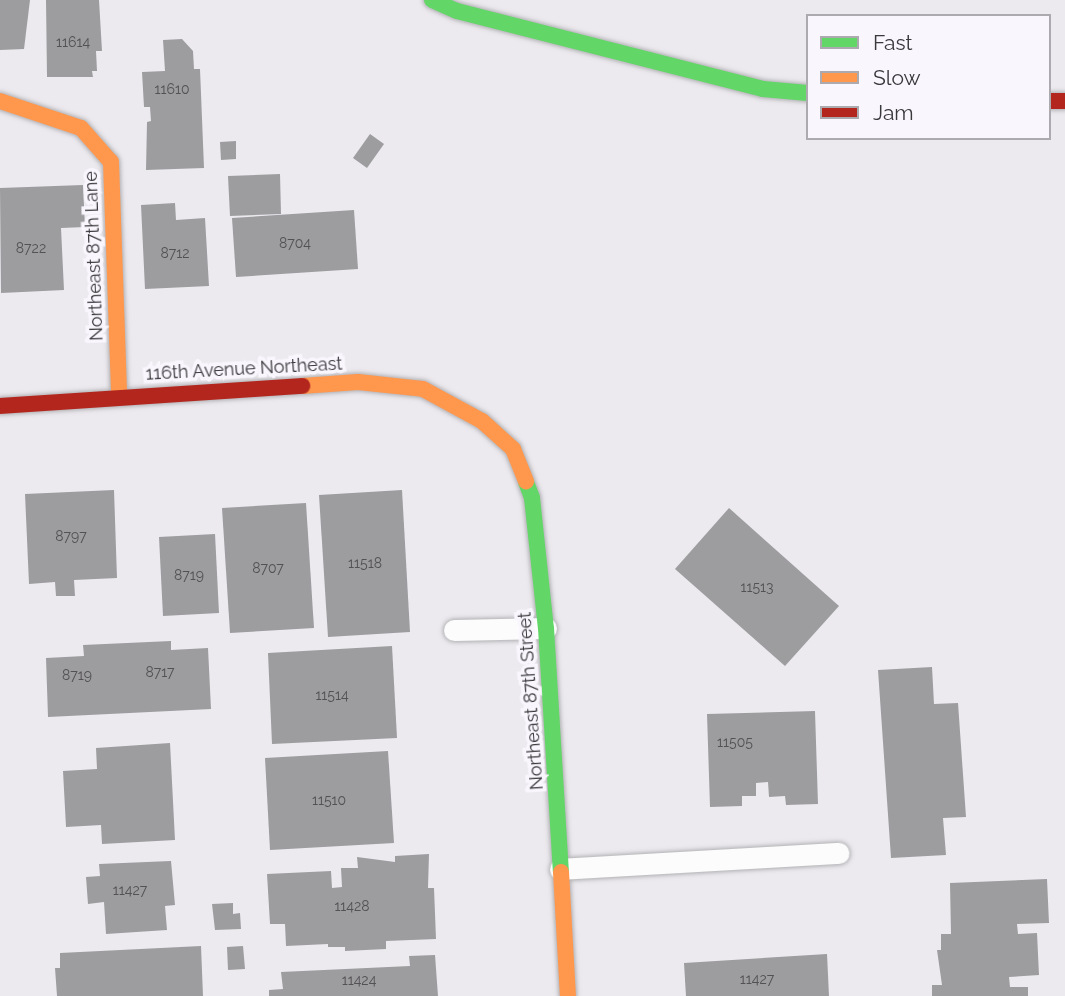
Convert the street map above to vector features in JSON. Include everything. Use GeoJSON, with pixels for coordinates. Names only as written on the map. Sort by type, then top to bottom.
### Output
{"type":"FeatureCollection","features":[{"type":"Feature","properties":{"kind":"main road"},"geometry":{"type":"LineString","coordinates":[[432,0],[457,10],[763,89],[806,93]]}},
{"type":"Feature","properties":{"kind":"main road","name":"Northeast 87th Lane"},"geometry":{"type":"LineString","coordinates":[[0,101],[81,128],[111,162],[119,395]]}},
{"type":"Feature","properties":{"kind":"main road","name":"116th Avenue Northeast"},"geometry":{"type":"LineString","coordinates":[[0,406],[119,395],[358,382],[423,389],[482,421]]}},
{"type":"Feature","properties":{"kind":"main road","name":"Northeast 87th Street"},"geometry":{"type":"LineString","coordinates":[[482,421],[513,449],[532,498],[546,628],[568,996]]}},
{"type":"Feature","properties":{"kind":"lane"},"geometry":{"type":"LineString","coordinates":[[454,630],[546,628]]}},
{"type":"Feature","properties":{"kind":"lane"},"geometry":{"type":"LineString","coordinates":[[560,869],[839,853]]}},
{"type":"Feature","properties":{"kind":"building"},"geometry":{"type":"Polygon","coordinates":[[[0,0],[30,0],[24,49],[0,50],[0,0]]]}},
{"type":"Feature","properties":{"kind":"building"},"geometry":{"type":"Polygon","coordinates":[[[46,0],[99,0],[102,51],[96,51],[97,71],[92,71],[93,77],[47,77],[46,0]]]}},
{"type":"Feature","properties":{"kind":"building"},"geometry":{"type":"Polygon","coordinates":[[[182,39],[193,51],[194,69],[200,69],[204,168],[146,170],[147,122],[151,121],[150,107],[144,107],[142,72],[165,71],[163,40],[182,39]]]}},
{"type":"Feature","properties":{"kind":"building"},"geometry":{"type":"Polygon","coordinates":[[[370,134],[384,144],[367,168],[353,158],[370,134]]]}},
{"type":"Feature","properties":{"kind":"building"},"geometry":{"type":"Polygon","coordinates":[[[236,141],[236,159],[221,160],[220,142],[236,141]]]}},
{"type":"Feature","properties":{"kind":"building"},"geometry":{"type":"Polygon","coordinates":[[[280,174],[281,214],[230,216],[228,176],[280,174]]]}},
{"type":"Feature","properties":{"kind":"building"},"geometry":{"type":"Polygon","coordinates":[[[83,185],[85,227],[61,228],[64,290],[1,293],[0,188],[83,185]]]}},
{"type":"Feature","properties":{"kind":"building"},"geometry":{"type":"Polygon","coordinates":[[[175,203],[176,220],[205,218],[209,286],[145,289],[141,205],[175,203]]]}},
{"type":"Feature","properties":{"kind":"building"},"geometry":{"type":"Polygon","coordinates":[[[354,210],[358,269],[236,277],[232,218],[354,210]]]}},
{"type":"Feature","properties":{"kind":"building"},"geometry":{"type":"Polygon","coordinates":[[[114,490],[117,578],[74,580],[75,596],[56,596],[55,582],[29,584],[25,494],[114,490]]]}},
{"type":"Feature","properties":{"kind":"building"},"geometry":{"type":"Polygon","coordinates":[[[402,490],[410,632],[328,637],[319,495],[402,490]]]}},
{"type":"Feature","properties":{"kind":"building"},"geometry":{"type":"Polygon","coordinates":[[[306,503],[314,628],[230,633],[222,508],[306,503]]]}},
{"type":"Feature","properties":{"kind":"building"},"geometry":{"type":"Polygon","coordinates":[[[729,508],[839,606],[785,666],[675,569],[729,508]]]}},
{"type":"Feature","properties":{"kind":"building"},"geometry":{"type":"Polygon","coordinates":[[[215,534],[219,613],[163,616],[159,537],[215,534]]]}},
{"type":"Feature","properties":{"kind":"building"},"geometry":{"type":"Polygon","coordinates":[[[171,641],[171,650],[208,648],[211,709],[48,717],[46,658],[84,656],[83,645],[171,641]]]}},
{"type":"Feature","properties":{"kind":"building"},"geometry":{"type":"Polygon","coordinates":[[[392,646],[397,738],[272,744],[268,653],[392,646]]]}},
{"type":"Feature","properties":{"kind":"building"},"geometry":{"type":"Polygon","coordinates":[[[932,667],[934,704],[958,703],[966,817],[943,818],[946,855],[891,858],[878,670],[932,667]]]}},
{"type":"Feature","properties":{"kind":"building"},"geometry":{"type":"Polygon","coordinates":[[[815,711],[818,804],[786,805],[785,796],[769,797],[768,782],[756,783],[756,796],[742,796],[742,806],[710,807],[707,714],[815,711]]]}},
{"type":"Feature","properties":{"kind":"building"},"geometry":{"type":"Polygon","coordinates":[[[170,743],[175,840],[102,844],[101,825],[66,827],[63,771],[97,769],[96,748],[170,743]]]}},
{"type":"Feature","properties":{"kind":"building"},"geometry":{"type":"Polygon","coordinates":[[[388,751],[394,843],[270,850],[265,758],[388,751]]]}},
{"type":"Feature","properties":{"kind":"building"},"geometry":{"type":"Polygon","coordinates":[[[429,854],[428,888],[434,888],[436,939],[386,941],[386,949],[345,951],[345,947],[328,947],[328,944],[286,946],[285,924],[270,924],[267,874],[331,871],[332,888],[342,887],[341,868],[358,868],[357,857],[395,862],[395,856],[429,854]]]}},
{"type":"Feature","properties":{"kind":"building"},"geometry":{"type":"Polygon","coordinates":[[[171,861],[175,905],[165,906],[167,930],[106,934],[104,902],[88,904],[86,877],[100,876],[99,864],[171,861]]]}},
{"type":"Feature","properties":{"kind":"building"},"geometry":{"type":"Polygon","coordinates":[[[1047,879],[1049,923],[1017,924],[1018,934],[1037,933],[1039,975],[1009,977],[1010,987],[1028,987],[1028,996],[932,996],[932,985],[942,985],[937,950],[941,950],[941,934],[951,934],[950,883],[1047,879]]]}},
{"type":"Feature","properties":{"kind":"building"},"geometry":{"type":"Polygon","coordinates":[[[233,903],[233,914],[240,913],[241,929],[215,930],[212,904],[233,903]]]}},
{"type":"Feature","properties":{"kind":"building"},"geometry":{"type":"Polygon","coordinates":[[[201,946],[203,996],[57,996],[55,968],[60,968],[60,953],[201,946]]]}},
{"type":"Feature","properties":{"kind":"building"},"geometry":{"type":"Polygon","coordinates":[[[243,946],[245,969],[228,970],[227,947],[243,946]]]}},
{"type":"Feature","properties":{"kind":"building"},"geometry":{"type":"Polygon","coordinates":[[[827,954],[829,996],[686,996],[684,963],[827,954]]]}},
{"type":"Feature","properties":{"kind":"building"},"geometry":{"type":"Polygon","coordinates":[[[435,955],[438,996],[269,996],[269,990],[283,989],[281,972],[410,966],[409,956],[435,955]]]}},
{"type":"Feature","properties":{"kind":"traffic: fast"},"geometry":{"type":"LineString","coordinates":[[432,0],[457,11],[763,89],[806,93]]}},
{"type":"Feature","properties":{"kind":"traffic: fast"},"geometry":{"type":"LineString","coordinates":[[526,482],[532,498],[546,628],[561,872]]}},
{"type":"Feature","properties":{"kind":"traffic: slow"},"geometry":{"type":"LineString","coordinates":[[0,101],[81,128],[111,162],[119,395]]}},
{"type":"Feature","properties":{"kind":"traffic: slow"},"geometry":{"type":"LineString","coordinates":[[302,386],[358,382],[423,389],[482,421],[513,449],[526,482]]}},
{"type":"Feature","properties":{"kind":"traffic: slow"},"geometry":{"type":"LineString","coordinates":[[561,872],[568,996]]}},
{"type":"Feature","properties":{"kind":"traffic: jam"},"geometry":{"type":"LineString","coordinates":[[1051,101],[1065,101]]}},
{"type":"Feature","properties":{"kind":"traffic: jam"},"geometry":{"type":"LineString","coordinates":[[0,406],[302,386]]}}]}
